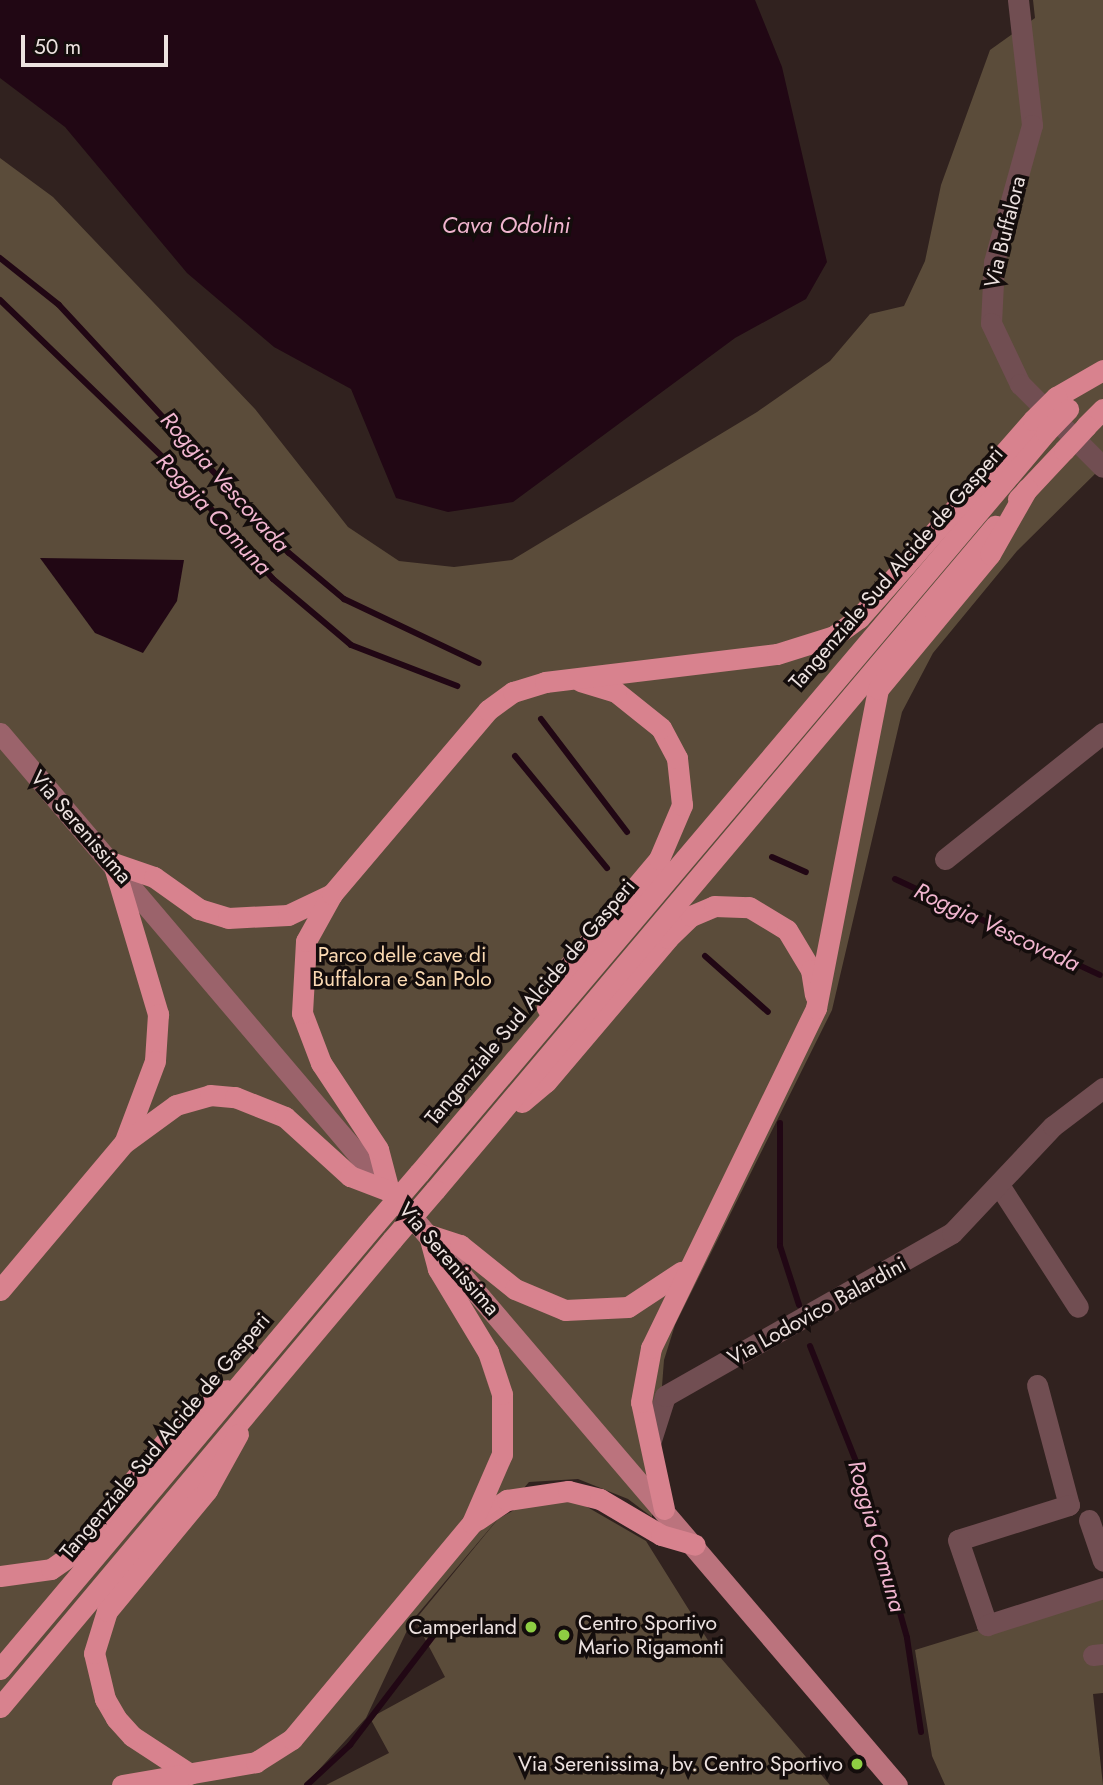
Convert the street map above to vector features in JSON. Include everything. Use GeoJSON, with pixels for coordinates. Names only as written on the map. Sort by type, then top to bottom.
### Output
{"type":"FeatureCollection","features":[{"type":"Feature","properties":{"kind":"highway","name":"Tangenziale Sud Alcide de Gasperi"},"geometry":{"type":"LineString","coordinates":[[0,1669],[419,1173],[1040,426],[1062,403],[1103,370]]}},
{"type":"Feature","properties":{"kind":"highway"},"geometry":{"type":"LineString","coordinates":[[0,1707],[1027,488],[1103,409]]}},
{"type":"Feature","properties":{"kind":"highway"},"geometry":{"type":"LineString","coordinates":[[389,1191],[378,1149],[321,1063],[302,1013],[306,941],[332,894],[488,710],[513,692],[572,679],[777,654],[834,636],[859,618],[1040,426]]}},
{"type":"Feature","properties":{"kind":"highway"},"geometry":{"type":"LineString","coordinates":[[664,1509],[641,1402],[651,1348],[686,1268],[816,1008],[878,690],[990,554],[1027,488]]}},
{"type":"Feature","properties":{"kind":"highway"},"geometry":{"type":"LineString","coordinates":[[534,1035],[564,972],[659,859],[682,805],[677,758],[661,728],[616,692],[572,679]]}},
{"type":"Feature","properties":{"kind":"highway"},"geometry":{"type":"LineString","coordinates":[[113,863],[154,877],[199,909],[228,918],[288,915],[332,894]]}},
{"type":"Feature","properties":{"kind":"highway"},"geometry":{"type":"LineString","coordinates":[[113,863],[158,1014],[155,1061],[124,1143]]}},
{"type":"Feature","properties":{"kind":"highway"},"geometry":{"type":"LineString","coordinates":[[487,1130],[546,1082],[668,938],[691,916],[714,906],[749,907],[786,930],[811,970],[816,1008]]}},
{"type":"Feature","properties":{"kind":"highway"},"geometry":{"type":"LineString","coordinates":[[0,1290],[124,1143],[176,1105],[210,1095],[235,1097],[303,1130],[350,1176],[389,1191]]}},
{"type":"Feature","properties":{"kind":"highway"},"geometry":{"type":"LineString","coordinates":[[429,1235],[460,1245],[515,1289],[565,1311],[628,1307],[686,1268]]}},
{"type":"Feature","properties":{"kind":"highway"},"geometry":{"type":"LineString","coordinates":[[122,1785],[257,1762],[292,1739],[472,1523],[502,1454],[502,1394],[488,1352],[438,1269],[429,1235]]}},
{"type":"Feature","properties":{"kind":"highway"},"geometry":{"type":"LineString","coordinates":[[0,1576],[51,1569],[75,1552],[170,1436],[246,1377]]}},
{"type":"Feature","properties":{"kind":"highway"},"geometry":{"type":"LineString","coordinates":[[190,1774],[132,1736],[116,1718],[104,1699],[94,1653],[107,1611],[207,1490],[230,1457],[245,1416]]}},
{"type":"Feature","properties":{"kind":"highway"},"geometry":{"type":"LineString","coordinates":[[472,1523],[507,1500],[568,1491],[600,1499],[661,1535],[695,1545]]}},
{"type":"Feature","properties":{"kind":"main road","name":"Via Serenissima"},"geometry":{"type":"LineString","coordinates":[[0,733],[897,1785]]}},
{"type":"Feature","properties":{"kind":"street","name":"Via Buffalora"},"geometry":{"type":"LineString","coordinates":[[1018,0],[1032,125],[992,272],[991,323],[1020,384],[1103,467]]}},
{"type":"Feature","properties":{"kind":"street"},"geometry":{"type":"LineString","coordinates":[[945,859],[1103,733]]}},
{"type":"Feature","properties":{"kind":"street","name":"Via Lodovico Balardini"},"geometry":{"type":"LineString","coordinates":[[650,1443],[665,1396],[915,1257],[952,1233],[1053,1126],[1103,1088]]}},
{"type":"Feature","properties":{"kind":"street"},"geometry":{"type":"LineString","coordinates":[[999,1185],[1078,1307]]}},
{"type":"Feature","properties":{"kind":"street"},"geometry":{"type":"LineString","coordinates":[[1037,1385],[1069,1505],[958,1540],[987,1625],[1103,1588]]}},
{"type":"Feature","properties":{"kind":"street"},"geometry":{"type":"LineString","coordinates":[[1089,1521],[1103,1561]]}},
{"type":"Feature","properties":{"kind":"green space","name":"Parco delle cave di Buffalora e San Polo"},"geometry":{"type":"Polygon","coordinates":[[[1033,0],[1103,0],[1103,466],[1017,551],[933,653],[902,712],[832,1010],[675,1325],[664,1360],[652,1517],[628,1499],[578,1479],[529,1482],[411,1622],[366,1718],[305,1785],[0,1785],[0,158],[53,197],[255,409],[348,527],[399,561],[454,567],[512,560],[757,412],[830,361],[870,314],[904,306],[925,261],[941,185],[990,50],[1035,18],[1033,0]]]}},
{"type":"Feature","properties":{"kind":"green space","name":"Centro Sportivo Mario Rigamonti"},"geometry":{"type":"Polygon","coordinates":[[[558,1500],[582,1504],[646,1541],[714,1650],[830,1785],[326,1785],[389,1753],[370,1718],[445,1677],[415,1620],[498,1519],[530,1501],[558,1500]]]}},
{"type":"Feature","properties":{"kind":"green space"},"geometry":{"type":"Polygon","coordinates":[[[1103,1592],[1103,1693],[1093,1694],[1103,1785],[945,1785],[932,1756],[915,1650],[1103,1592]]]}},
{"type":"Feature","properties":{"kind":"water","name":"Cava Odolini"},"geometry":{"type":"Polygon","coordinates":[[[0,0],[755,0],[782,67],[827,262],[806,299],[735,338],[513,502],[448,512],[396,498],[351,389],[274,347],[187,273],[65,127],[0,78],[0,0]]]}},
{"type":"Feature","properties":{"kind":"water"},"geometry":{"type":"Polygon","coordinates":[[[40,558],[184,560],[177,601],[143,653],[95,633],[40,558]]]}},
{"type":"Feature","properties":{"kind":"waterway","name":"Roggia Vescovada"},"geometry":{"type":"LineString","coordinates":[[0,258],[59,305],[289,553],[344,599],[479,663]]}},
{"type":"Feature","properties":{"kind":"waterway","name":"Roggia Comuna"},"geometry":{"type":"LineString","coordinates":[[0,300],[180,474],[273,579],[351,645],[457,686]]}},
{"type":"Feature","properties":{"kind":"waterway","name":"Roggia Vescovada"},"geometry":{"type":"LineString","coordinates":[[541,719],[627,832]]}},
{"type":"Feature","properties":{"kind":"waterway","name":"Roggia Comuna"},"geometry":{"type":"LineString","coordinates":[[515,756],[607,868]]}},
{"type":"Feature","properties":{"kind":"waterway","name":"Roggia Vescovada"},"geometry":{"type":"LineString","coordinates":[[772,857],[806,872]]}},
{"type":"Feature","properties":{"kind":"waterway","name":"Roggia Vescovada"},"geometry":{"type":"LineString","coordinates":[[895,879],[1100,975]]}},
{"type":"Feature","properties":{"kind":"waterway","name":"Roggia Comuna"},"geometry":{"type":"LineString","coordinates":[[705,956],[768,1012]]}},
{"type":"Feature","properties":{"kind":"waterway","name":"Roggia Comuna"},"geometry":{"type":"LineString","coordinates":[[780,1123],[780,1246],[799,1305]]}},
{"type":"Feature","properties":{"kind":"waterway","name":"Roggia Comuna"},"geometry":{"type":"LineString","coordinates":[[810,1346],[861,1474],[907,1638],[921,1732]]}},
{"type":"Feature","properties":{"kind":"waterway","name":"Roggia Comuna"},"geometry":{"type":"LineString","coordinates":[[307,1785],[350,1745],[439,1628]]}},
{"type":"Feature","properties":{"kind":"place","name":"Camperland"},"geometry":{"type":"Point","coordinates":[531,1627]}},
{"type":"Feature","properties":{"kind":"place","name":"Centro Sportivo Mario Rigamonti"},"geometry":{"type":"Point","coordinates":[564,1635]}},
{"type":"Feature","properties":{"kind":"place","name":"Via Serenissima, bv. Centro Sportivo"},"geometry":{"type":"Point","coordinates":[857,1764]}}]}
